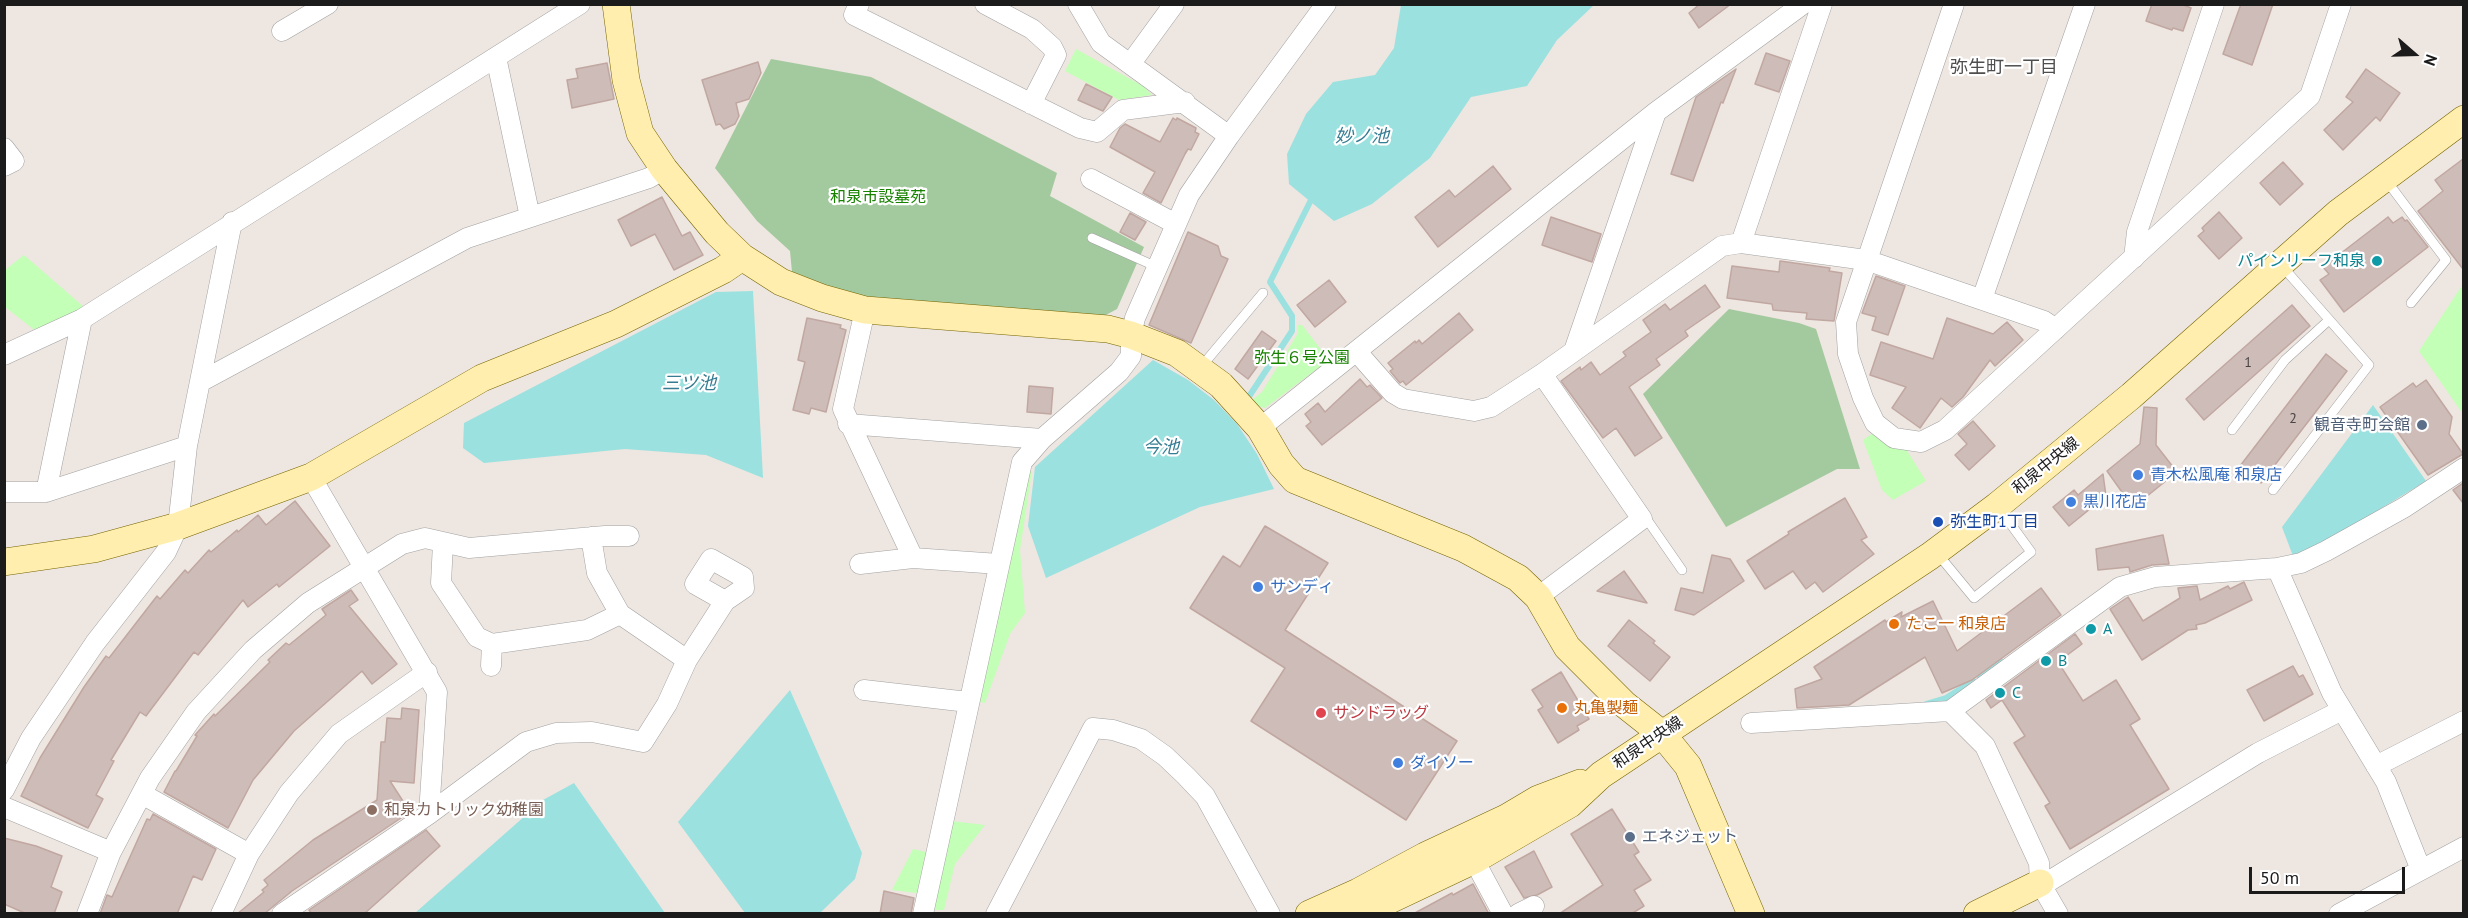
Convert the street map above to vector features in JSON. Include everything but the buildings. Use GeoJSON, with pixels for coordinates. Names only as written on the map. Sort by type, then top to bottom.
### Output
{"type":"FeatureCollection","features":[{"type":"Feature","properties":{"kind":"street"},"geometry":{"type":"LineString","coordinates":[[282,31],[328,4]]}},
{"type":"Feature","properties":{"kind":"street"},"geometry":{"type":"LineString","coordinates":[[4,355],[82,319],[580,4]]}},
{"type":"Feature","properties":{"kind":"street"},"geometry":{"type":"LineString","coordinates":[[616,4],[626,80],[640,133],[664,169],[717,234],[742,257],[781,282],[822,298],[865,310],[1108,329],[1131,335],[1177,353],[1221,385],[1260,428],[1281,464],[1295,480],[1463,548],[1518,578],[1538,597],[1567,647],[1624,704],[1662,734],[1688,766],[1751,914]]}},
{"type":"Feature","properties":{"kind":"street"},"geometry":{"type":"LineString","coordinates":[[859,4],[854,15],[1080,128],[1097,132],[1123,110],[1185,102]]}},
{"type":"Feature","properties":{"kind":"street"},"geometry":{"type":"LineString","coordinates":[[985,4],[1032,29],[1052,47],[1056,55],[1031,104]]}},
{"type":"Feature","properties":{"kind":"street"},"geometry":{"type":"LineString","coordinates":[[1078,4],[1101,43],[1229,136]]}},
{"type":"Feature","properties":{"kind":"street"},"geometry":{"type":"LineString","coordinates":[[1131,63],[1174,4]]}},
{"type":"Feature","properties":{"kind":"street"},"geometry":{"type":"LineString","coordinates":[[922,914],[1022,462],[1042,439],[1119,372],[1131,356],[1131,335],[1135,318],[1189,195],[1229,136],[1326,4]]}},
{"type":"Feature","properties":{"kind":"street"},"geometry":{"type":"LineString","coordinates":[[1260,428],[1656,112],[1803,4]]}},
{"type":"Feature","properties":{"kind":"street"},"geometry":{"type":"LineString","coordinates":[[1741,243],[1822,4]]}},
{"type":"Feature","properties":{"kind":"street"},"geometry":{"type":"LineString","coordinates":[[1954,4],[1846,322],[1848,354],[1863,398],[1875,423],[1894,438],[1921,442],[1945,430],[2310,96],[2341,4]]}},
{"type":"Feature","properties":{"kind":"street"},"geometry":{"type":"LineString","coordinates":[[1982,299],[2085,4]]}},
{"type":"Feature","properties":{"kind":"street"},"geometry":{"type":"LineString","coordinates":[[2134,258],[2137,232],[2214,4]]}},
{"type":"Feature","properties":{"kind":"street"},"geometry":{"type":"LineString","coordinates":[[496,57],[530,217]]}},
{"type":"Feature","properties":{"kind":"street"},"geometry":{"type":"LineString","coordinates":[[1575,348],[1656,112]]}},
{"type":"Feature","properties":{"kind":"street","name":"和泉中央線"},"geometry":{"type":"LineString","coordinates":[[1360,914],[1474,860],[1570,804],[1601,776],[1936,551],[1997,506],[2132,396],[2338,213],[2463,119]]}},
{"type":"Feature","properties":{"kind":"street"},"geometry":{"type":"LineString","coordinates":[[4,148],[14,161],[4,166]]}},
{"type":"Feature","properties":{"kind":"street"},"geometry":{"type":"LineString","coordinates":[[200,382],[466,238],[649,178],[664,169]]}},
{"type":"Feature","properties":{"kind":"street"},"geometry":{"type":"LineString","coordinates":[[1091,179],[1176,224]]}},
{"type":"Feature","properties":{"kind":"street"},"geometry":{"type":"LineString","coordinates":[[4,790],[32,738],[95,643],[166,552],[178,526],[187,447],[232,222]]}},
{"type":"Feature","properties":{"kind":"street"},"geometry":{"type":"LineString","coordinates":[[1357,352],[1393,393],[1403,399],[1474,411],[1491,407],[1542,374],[1575,348],[1722,246],[1741,243],[1866,260],[2044,321],[2056,329]]}},
{"type":"Feature","properties":{"kind":"street"},"geometry":{"type":"LineString","coordinates":[[4,562],[94,549],[178,526],[311,477],[482,378],[616,324],[723,270],[742,257]]}},
{"type":"Feature","properties":{"kind":"street"},"geometry":{"type":"LineString","coordinates":[[865,310],[843,409],[848,424],[913,558]]}},
{"type":"Feature","properties":{"kind":"street"},"geometry":{"type":"LineString","coordinates":[[46,492],[82,319]]}},
{"type":"Feature","properties":{"kind":"street"},"geometry":{"type":"LineString","coordinates":[[1538,597],[1642,519],[1542,374]]}},
{"type":"Feature","properties":{"kind":"street"},"geometry":{"type":"LineString","coordinates":[[848,424],[1042,439]]}},
{"type":"Feature","properties":{"kind":"street"},"geometry":{"type":"LineString","coordinates":[[4,492],[46,492],[187,447]]}},
{"type":"Feature","properties":{"kind":"street"},"geometry":{"type":"LineString","coordinates":[[1751,723],[1950,711],[2120,587],[2155,577],[2277,568],[2301,563],[2405,507],[2463,468]]}},
{"type":"Feature","properties":{"kind":"street"},"geometry":{"type":"LineString","coordinates":[[311,477],[437,692],[429,814]]}},
{"type":"Feature","properties":{"kind":"street"},"geometry":{"type":"LineString","coordinates":[[87,914],[111,852],[150,778],[196,712],[253,650],[308,603],[402,544],[425,538],[469,548],[591,537],[629,536]]}},
{"type":"Feature","properties":{"kind":"street"},"geometry":{"type":"LineString","coordinates":[[591,537],[597,573],[620,614],[687,660]]}},
{"type":"Feature","properties":{"kind":"street"},"geometry":{"type":"LineString","coordinates":[[443,543],[441,583],[477,637],[492,644],[587,630],[620,614]]}},
{"type":"Feature","properties":{"kind":"street"},"geometry":{"type":"LineString","coordinates":[[860,564],[913,558],[999,564]]}},
{"type":"Feature","properties":{"kind":"street"},"geometry":{"type":"LineString","coordinates":[[2277,568],[2332,693],[2386,782],[2421,870]]}},
{"type":"Feature","properties":{"kind":"street"},"geometry":{"type":"LineString","coordinates":[[282,914],[429,814],[526,742],[556,734],[592,732],[643,742],[667,704],[687,660],[725,602]]}},
{"type":"Feature","properties":{"kind":"street"},"geometry":{"type":"LineString","coordinates":[[491,666],[492,644]]}},
{"type":"Feature","properties":{"kind":"street"},"geometry":{"type":"LineString","coordinates":[[221,914],[249,854],[288,793],[339,734],[427,672]]}},
{"type":"Feature","properties":{"kind":"street"},"geometry":{"type":"LineString","coordinates":[[864,690],[968,702]]}},
{"type":"Feature","properties":{"kind":"street"},"geometry":{"type":"LineString","coordinates":[[1977,914],[2051,879],[2258,753],[2342,710]]}},
{"type":"Feature","properties":{"kind":"street"},"geometry":{"type":"LineString","coordinates":[[1950,711],[1985,746],[2039,863],[2040,883],[2058,914]]}},
{"type":"Feature","properties":{"kind":"street"},"geometry":{"type":"LineString","coordinates":[[2376,766],[2463,721]]}},
{"type":"Feature","properties":{"kind":"street"},"geometry":{"type":"LineString","coordinates":[[996,914],[1093,728],[1113,730],[1141,740],[1165,756],[1186,776],[1205,796],[1270,914]]}},
{"type":"Feature","properties":{"kind":"street","name":"和泉中央線"},"geometry":{"type":"LineString","coordinates":[[1309,914],[1506,818],[1538,799],[1601,776]]}},
{"type":"Feature","properties":{"kind":"street"},"geometry":{"type":"LineString","coordinates":[[142,794],[249,854]]}},
{"type":"Feature","properties":{"kind":"street"},"geometry":{"type":"LineString","coordinates":[[4,807],[111,852]]}},
{"type":"Feature","properties":{"kind":"street"},"geometry":{"type":"LineString","coordinates":[[2339,914],[2463,847]]}},
{"type":"Feature","properties":{"kind":"street"},"geometry":{"type":"LineString","coordinates":[[1474,860],[1503,914]]}},
{"type":"Feature","properties":{"kind":"lane"},"geometry":{"type":"LineString","coordinates":[[2384,178],[2446,260],[2411,303]]}},
{"type":"Feature","properties":{"kind":"lane"},"geometry":{"type":"LineString","coordinates":[[1092,237],[1157,267]]}},
{"type":"Feature","properties":{"kind":"lane"},"geometry":{"type":"LineString","coordinates":[[2273,490],[2369,365],[2280,264]]}},
{"type":"Feature","properties":{"kind":"lane"},"geometry":{"type":"LineString","coordinates":[[1200,368],[1263,293]]}},
{"type":"Feature","properties":{"kind":"lane"},"geometry":{"type":"LineString","coordinates":[[2232,430],[2285,360],[2329,320]]}},
{"type":"Feature","properties":{"kind":"lane"},"geometry":{"type":"LineString","coordinates":[[1936,551],[1974,598],[2031,552],[1997,506]]}},
{"type":"Feature","properties":{"kind":"lane"},"geometry":{"type":"LineString","coordinates":[[1642,519],[1648,521],[1682,570]]}},
{"type":"Feature","properties":{"kind":"green space"},"geometry":{"type":"Polygon","coordinates":[[[1076,49],[1143,86],[1152,95],[1119,100],[1065,71],[1076,49]]]}},
{"type":"Feature","properties":{"kind":"green space","name":"和泉市設墓苑"},"geometry":{"type":"Polygon","coordinates":[[[771,59],[871,77],[1057,173],[1050,196],[1144,247],[1117,309],[1104,316],[860,299],[792,272],[790,251],[757,221],[715,168],[771,59]]]}},
{"type":"Feature","properties":{"kind":"green space"},"geometry":{"type":"Polygon","coordinates":[[[24,255],[84,307],[37,332],[5,307],[5,270],[24,255]]]}},
{"type":"Feature","properties":{"kind":"green space"},"geometry":{"type":"Polygon","coordinates":[[[2463,284],[2463,414],[2419,351],[2463,284]]]}},
{"type":"Feature","properties":{"kind":"green space"},"geometry":{"type":"Polygon","coordinates":[[[1729,309],[1799,323],[1816,329],[1860,469],[1837,469],[1726,527],[1643,394],[1729,309]]]}},
{"type":"Feature","properties":{"kind":"green space","name":"弥生６号公園"},"geometry":{"type":"Polygon","coordinates":[[[1298,325],[1302,325],[1329,360],[1265,408],[1254,405],[1251,401],[1262,392],[1298,333],[1298,325]]]}},
{"type":"Feature","properties":{"kind":"green space"},"geometry":{"type":"Polygon","coordinates":[[[1873,433],[1906,449],[1926,481],[1893,500],[1882,490],[1863,440],[1873,433]]]}},
{"type":"Feature","properties":{"kind":"green space"},"geometry":{"type":"Polygon","coordinates":[[[1028,468],[1032,471],[1020,550],[1025,613],[1010,634],[985,703],[977,701],[1028,468]]]}},
{"type":"Feature","properties":{"kind":"green space"},"geometry":{"type":"Polygon","coordinates":[[[951,821],[985,825],[955,864],[944,910],[933,910],[951,821]]]}},
{"type":"Feature","properties":{"kind":"green space"},"geometry":{"type":"Polygon","coordinates":[[[913,849],[926,852],[917,893],[892,890],[913,849]]]}},
{"type":"Feature","properties":{"kind":"water","name":"妙ノ池"},"geometry":{"type":"Polygon","coordinates":[[[1401,5],[1594,5],[1557,40],[1527,86],[1471,97],[1430,158],[1372,204],[1334,221],[1289,184],[1287,154],[1306,114],[1333,82],[1375,75],[1394,48],[1401,5]]]}},
{"type":"Feature","properties":{"kind":"water","name":"三ツ池"},"geometry":{"type":"Polygon","coordinates":[[[753,291],[763,478],[706,455],[625,449],[484,463],[463,448],[464,423],[716,292],[753,291]]]}},
{"type":"Feature","properties":{"kind":"water","name":"今池"},"geometry":{"type":"Polygon","coordinates":[[[1153,360],[1188,380],[1214,400],[1237,424],[1257,454],[1274,489],[1200,507],[1046,578],[1028,526],[1035,467],[1153,360]]]}},
{"type":"Feature","properties":{"kind":"water"},"geometry":{"type":"Polygon","coordinates":[[[2373,405],[2426,481],[2326,542],[2293,556],[2282,527],[2373,405]]]}},
{"type":"Feature","properties":{"kind":"water"},"geometry":{"type":"Polygon","coordinates":[[[790,690],[862,853],[855,879],[820,913],[745,913],[678,822],[790,690]]]}},
{"type":"Feature","properties":{"kind":"water"},"geometry":{"type":"Polygon","coordinates":[[[574,783],[665,913],[415,913],[543,800],[574,783]]]}},
{"type":"Feature","properties":{"kind":"waterway"},"geometry":{"type":"LineString","coordinates":[[1248,398],[1292,331],[1292,316],[1270,282],[1314,194]]}},
{"type":"Feature","properties":{"kind":"waterway"},"geometry":{"type":"LineString","coordinates":[[1980,677],[2001,662]]}},
{"type":"Feature","properties":{"kind":"waterway"},"geometry":{"type":"LineString","coordinates":[[1926,704],[1946,698],[1973,681]]}},
{"type":"Feature","properties":{"kind":"place","name":"パインリーフ和泉"},"geometry":{"type":"Point","coordinates":[2377,261]}},
{"type":"Feature","properties":{"kind":"place","name":"観音寺町会館"},"geometry":{"type":"Point","coordinates":[2422,425]}},
{"type":"Feature","properties":{"kind":"place","name":"青木松風庵 和泉店"},"geometry":{"type":"Point","coordinates":[2138,475]}},
{"type":"Feature","properties":{"kind":"place","name":"黒川花店"},"geometry":{"type":"Point","coordinates":[2071,502]}},
{"type":"Feature","properties":{"kind":"place","name":"弥生町1丁目"},"geometry":{"type":"Point","coordinates":[1938,522]}},
{"type":"Feature","properties":{"kind":"place","name":"サンディ"},"geometry":{"type":"Point","coordinates":[1258,587]}},
{"type":"Feature","properties":{"kind":"place","name":"たこ一 和泉店"},"geometry":{"type":"Point","coordinates":[1894,624]}},
{"type":"Feature","properties":{"kind":"place","name":"A"},"geometry":{"type":"Point","coordinates":[2091,629]}},
{"type":"Feature","properties":{"kind":"place","name":"B"},"geometry":{"type":"Point","coordinates":[2046,661]}},
{"type":"Feature","properties":{"kind":"place","name":"C"},"geometry":{"type":"Point","coordinates":[2000,693]}},
{"type":"Feature","properties":{"kind":"place","name":"丸亀製麺"},"geometry":{"type":"Point","coordinates":[1562,708]}},
{"type":"Feature","properties":{"kind":"place","name":"サンドラッグ"},"geometry":{"type":"Point","coordinates":[1321,713]}},
{"type":"Feature","properties":{"kind":"place","name":"ダイソー"},"geometry":{"type":"Point","coordinates":[1398,763]}},
{"type":"Feature","properties":{"kind":"place","name":"和泉カトリック幼稚園"},"geometry":{"type":"Point","coordinates":[372,810]}},
{"type":"Feature","properties":{"kind":"place","name":"エネジェット"},"geometry":{"type":"Point","coordinates":[1630,837]}},
{"type":"Feature","properties":{"kind":"district","name":"弥生町一丁目"},"geometry":{"type":"Point","coordinates":[2004,68]}}]}
